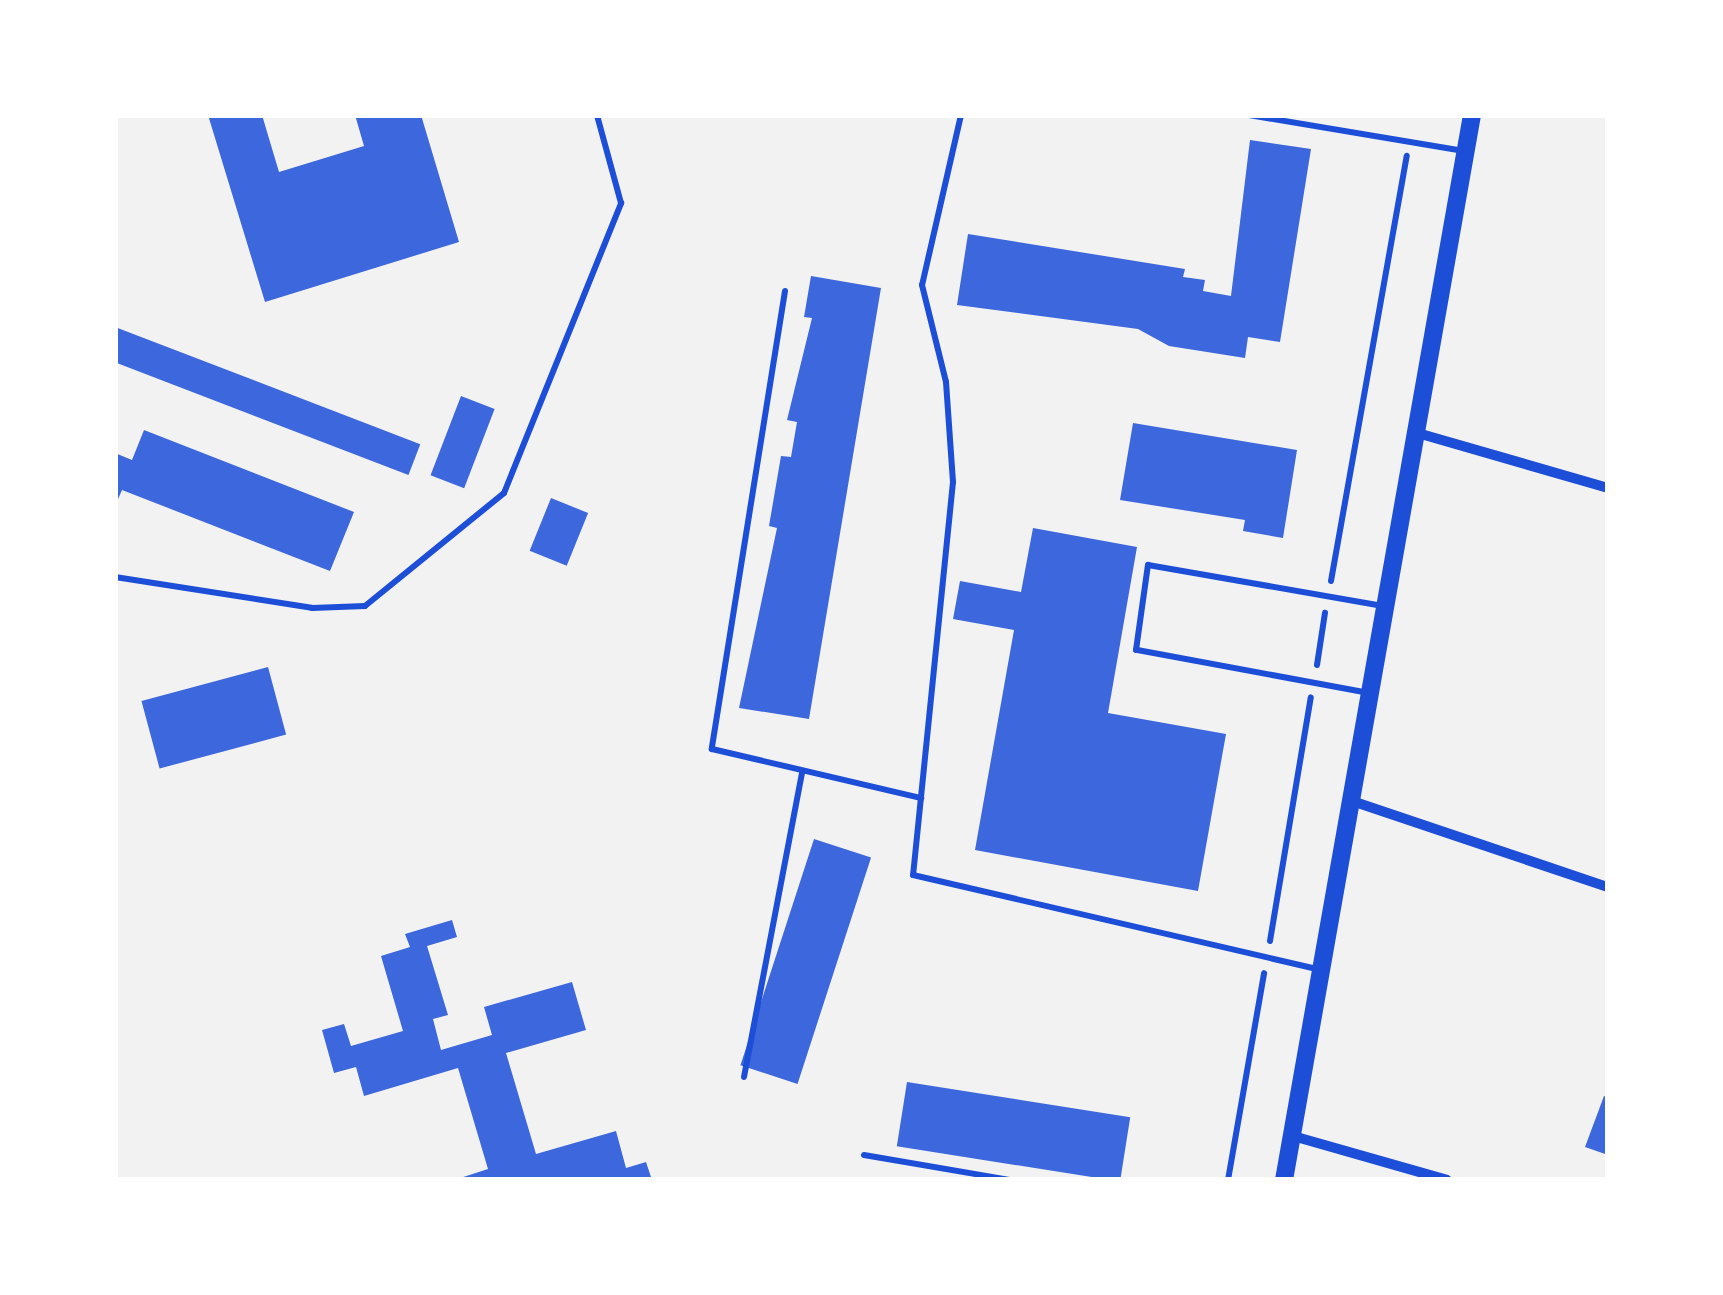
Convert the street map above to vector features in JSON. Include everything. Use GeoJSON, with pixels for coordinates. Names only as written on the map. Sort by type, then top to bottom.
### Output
{"type":"FeatureCollection","features":[{"type":"Feature","properties":{"kind":"street"},"geometry":{"type":"LineString","coordinates":[[1284,1180],[1472,115]]}},
{"type":"Feature","properties":{"kind":"street"},"geometry":{"type":"LineString","coordinates":[[1414,432],[1608,488]]}},
{"type":"Feature","properties":{"kind":"street"},"geometry":{"type":"LineString","coordinates":[[1352,801],[1608,887]]}},
{"type":"Feature","properties":{"kind":"street"},"geometry":{"type":"LineString","coordinates":[[1293,1136],[1447,1180]]}},
{"type":"Feature","properties":{"kind":"lane"},"geometry":{"type":"LineString","coordinates":[[115,577],[312,608],[366,606],[504,494],[621,203],[598,115]]}},
{"type":"Feature","properties":{"kind":"lane"},"geometry":{"type":"LineString","coordinates":[[960,115],[922,285],[946,382],[954,482],[913,875],[1322,970]]}},
{"type":"Feature","properties":{"kind":"lane"},"geometry":{"type":"LineString","coordinates":[[1249,115],[1466,151]]}},
{"type":"Feature","properties":{"kind":"lane"},"geometry":{"type":"LineString","coordinates":[[785,291],[712,750],[921,798]]}},
{"type":"Feature","properties":{"kind":"lane"},"geometry":{"type":"LineString","coordinates":[[1370,694],[1136,650],[1148,565],[1385,606]]}},
{"type":"Feature","properties":{"kind":"lane"},"geometry":{"type":"LineString","coordinates":[[744,1077],[802,773]]}},
{"type":"Feature","properties":{"kind":"lane"},"geometry":{"type":"LineString","coordinates":[[864,1155],[1011,1180]]}},
{"type":"Feature","properties":{"kind":"path"},"geometry":{"type":"LineString","coordinates":[[1228,1180],[1410,142]]}},
{"type":"Feature","properties":{"kind":"building"},"geometry":{"type":"Polygon","coordinates":[[[208,115],[262,115],[279,172],[364,146],[355,115],[421,115],[459,242],[265,302],[208,115]]]}},
{"type":"Feature","properties":{"kind":"building"},"geometry":{"type":"Polygon","coordinates":[[[1250,140],[1311,149],[1280,342],[1248,337],[1245,358],[1169,346],[1138,329],[957,305],[968,234],[1185,269],[1183,277],[1205,280],[1203,291],[1231,296],[1250,140]]]}},
{"type":"Feature","properties":{"kind":"building"},"geometry":{"type":"Polygon","coordinates":[[[811,276],[881,288],[809,719],[739,708],[777,528],[769,526],[781,456],[791,457],[797,422],[787,420],[812,318],[804,317],[811,276]]]}},
{"type":"Feature","properties":{"kind":"building"},"geometry":{"type":"Polygon","coordinates":[[[115,327],[420,444],[408,475],[115,362],[115,327]]]}},
{"type":"Feature","properties":{"kind":"building"},"geometry":{"type":"Polygon","coordinates":[[[461,396],[495,409],[464,488],[431,475],[461,396]]]}},
{"type":"Feature","properties":{"kind":"building"},"geometry":{"type":"Polygon","coordinates":[[[1133,423],[1297,450],[1283,538],[1243,531],[1245,520],[1120,500],[1133,423]]]}},
{"type":"Feature","properties":{"kind":"building"},"geometry":{"type":"Polygon","coordinates":[[[144,430],[354,512],[330,571],[122,490],[115,506],[115,453],[132,460],[144,430]]]}},
{"type":"Feature","properties":{"kind":"building"},"geometry":{"type":"Polygon","coordinates":[[[551,498],[588,513],[567,566],[530,551],[551,498]]]}},
{"type":"Feature","properties":{"kind":"building"},"geometry":{"type":"Polygon","coordinates":[[[1033,528],[1137,547],[1108,713],[1226,734],[1198,891],[975,850],[1014,630],[953,619],[960,581],[1021,592],[1033,528]]]}},
{"type":"Feature","properties":{"kind":"building"},"geometry":{"type":"Polygon","coordinates":[[[268,667],[286,735],[160,769],[141,701],[268,667]]]}},
{"type":"Feature","properties":{"kind":"building"},"geometry":{"type":"Polygon","coordinates":[[[814,839],[871,858],[798,1084],[740,1065],[814,839]]]}},
{"type":"Feature","properties":{"kind":"building"},"geometry":{"type":"Polygon","coordinates":[[[452,920],[457,937],[427,946],[448,1015],[433,1019],[441,1050],[492,1035],[484,1007],[572,982],[586,1030],[506,1053],[536,1154],[616,1131],[626,1168],[646,1162],[652,1180],[454,1180],[488,1169],[458,1068],[364,1096],[356,1067],[334,1073],[322,1030],[344,1024],[351,1046],[403,1031],[381,956],[410,947],[405,934],[452,920]]]}},
{"type":"Feature","properties":{"kind":"building"},"geometry":{"type":"Polygon","coordinates":[[[907,1082],[1130,1117],[1120,1180],[897,1146],[907,1082]]]}},
{"type":"Feature","properties":{"kind":"building"},"geometry":{"type":"Polygon","coordinates":[[[1604,1096],[1608,1097],[1608,1155],[1585,1147],[1604,1096]]]}}]}
